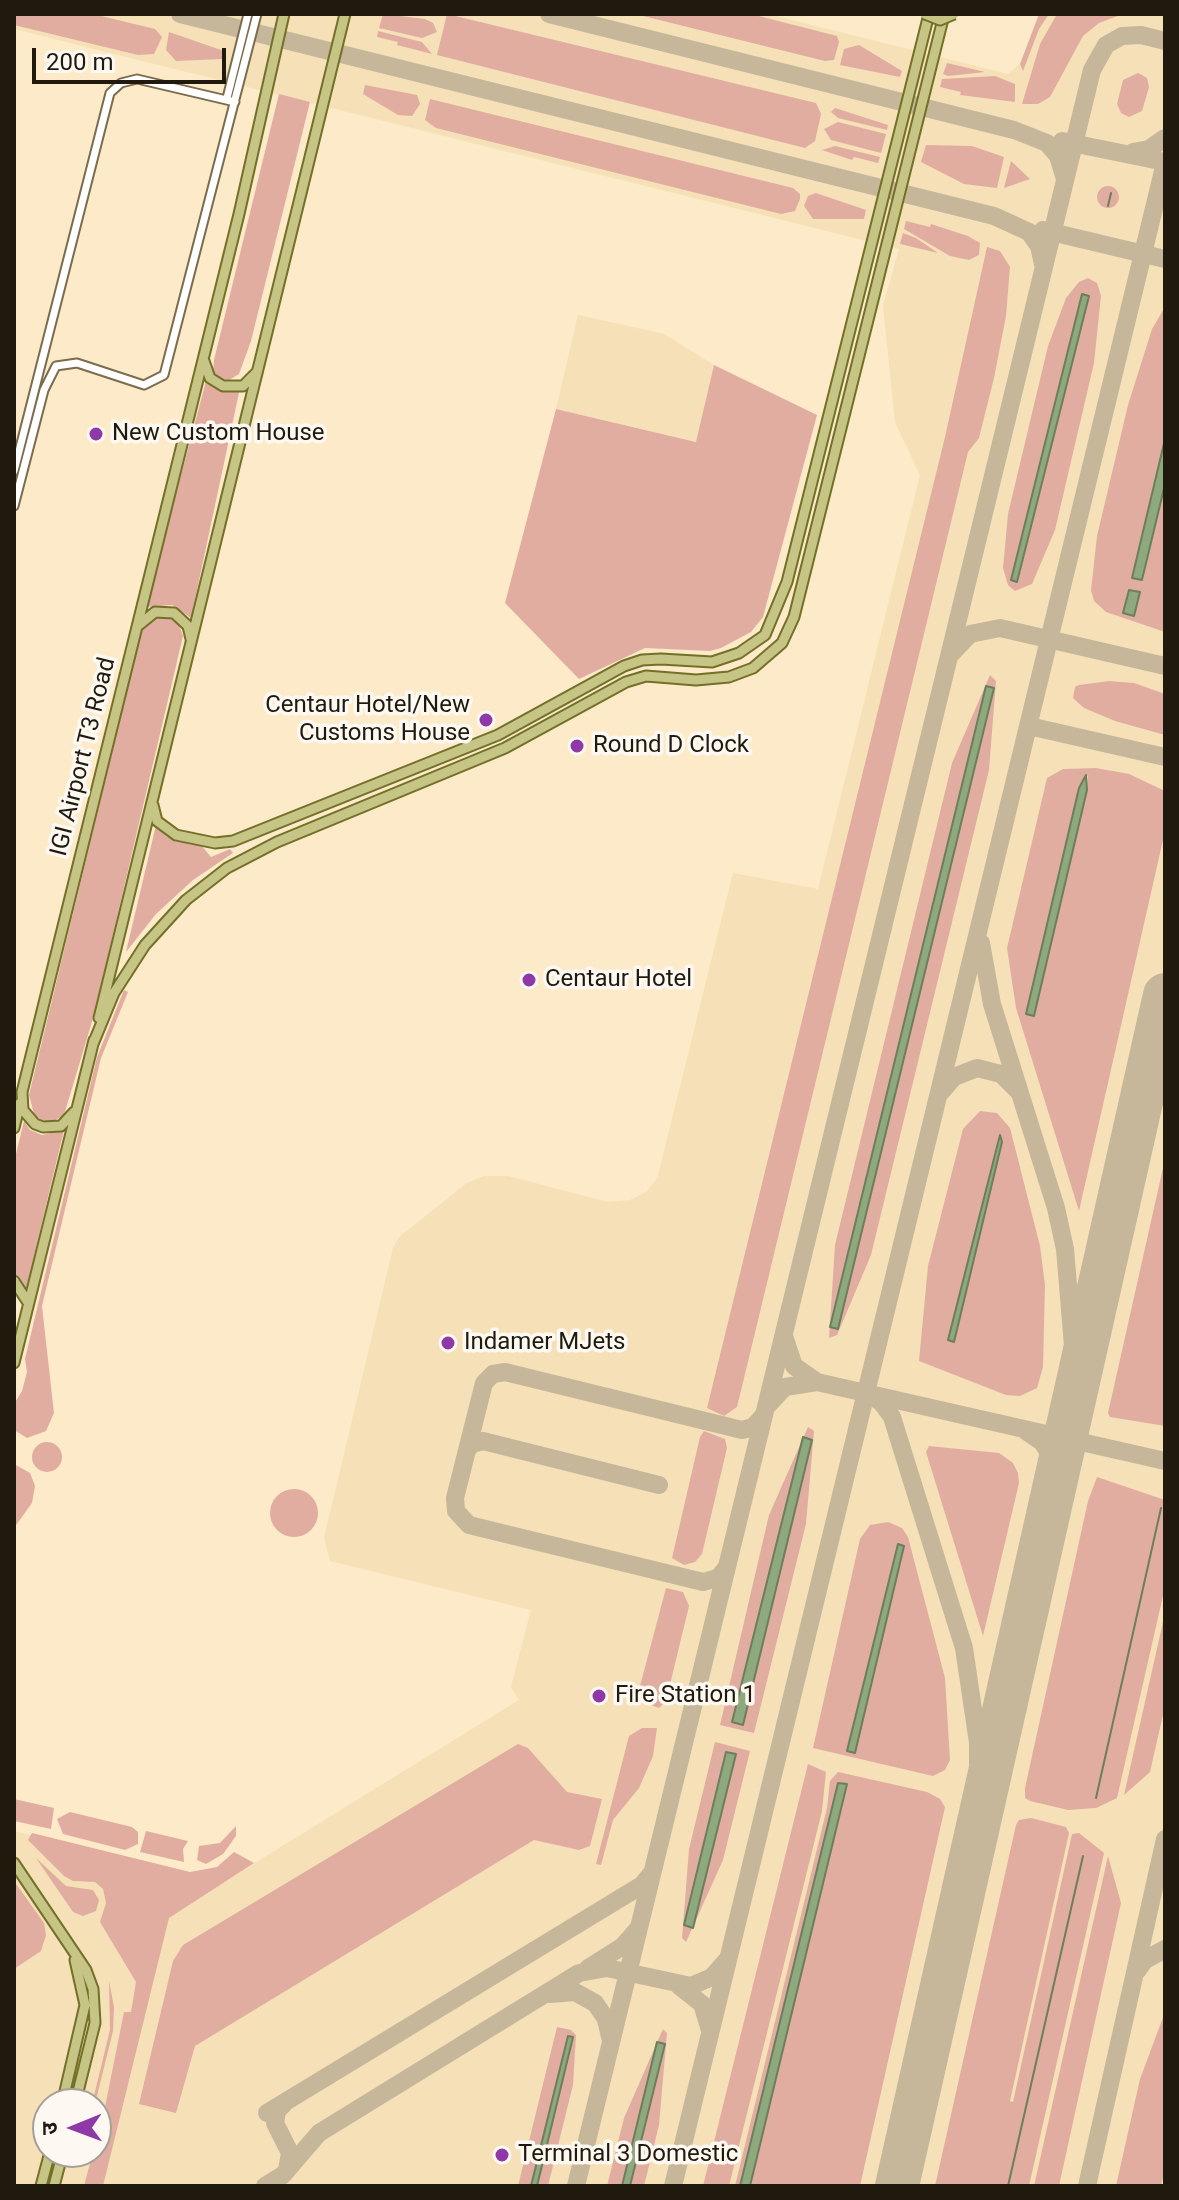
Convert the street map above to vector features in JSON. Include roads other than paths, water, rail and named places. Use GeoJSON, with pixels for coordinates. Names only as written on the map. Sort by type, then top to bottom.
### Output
{"type":"FeatureCollection","features":[{"type":"Feature","properties":{"kind":"main road","name":"IGI Airport T3 Road"},"geometry":{"type":"LineString","coordinates":[[22,1092],[284,14]]}},
{"type":"Feature","properties":{"kind":"main road"},"geometry":{"type":"LineString","coordinates":[[14,1363],[345,14]]}},
{"type":"Feature","properties":{"kind":"main road"},"geometry":{"type":"LineString","coordinates":[[153,798],[157,821],[168,831],[215,843],[233,841],[498,735],[624,666],[652,659],[712,662],[739,653],[765,635],[787,582],[927,14],[940,20],[954,14]]}},
{"type":"Feature","properties":{"kind":"main road"},"geometry":{"type":"LineString","coordinates":[[93,1044],[114,993],[145,945],[186,900],[227,868],[277,842],[505,748],[626,682],[646,676],[696,680],[729,677],[753,668],[782,643],[798,604],[945,14]]}},
{"type":"Feature","properties":{"kind":"main road"},"geometry":{"type":"LineString","coordinates":[[204,352],[206,370],[223,386],[243,386],[256,374],[259,365]]}},
{"type":"Feature","properties":{"kind":"main road"},"geometry":{"type":"LineString","coordinates":[[136,632],[146,616],[165,611],[174,613],[188,626],[190,645]]}},
{"type":"Feature","properties":{"kind":"main road"},"geometry":{"type":"LineString","coordinates":[[22,1092],[23,1110],[35,1124],[43,1127],[61,1126],[74,1114],[77,1105]]}},
{"type":"Feature","properties":{"kind":"main road"},"geometry":{"type":"LineString","coordinates":[[14,1128],[22,1092]]}},
{"type":"Feature","properties":{"kind":"main road"},"geometry":{"type":"LineString","coordinates":[[14,1281],[24,1292],[26,1311]]}},
{"type":"Feature","properties":{"kind":"main road"},"geometry":{"type":"LineString","coordinates":[[14,1863],[91,1979],[96,2006],[79,2088]]}},
{"type":"Feature","properties":{"kind":"main road"},"geometry":{"type":"LineString","coordinates":[[66,2088],[85,2005],[82,1982],[70,1945]]}},
{"type":"Feature","properties":{"kind":"street"},"geometry":{"type":"LineString","coordinates":[[14,506],[44,390],[56,366],[77,363],[144,385],[164,375],[231,100],[248,14]]}},
{"type":"Feature","properties":{"kind":"street"},"geometry":{"type":"LineString","coordinates":[[231,100],[257,14]]}},
{"type":"Feature","properties":{"kind":"street"},"geometry":{"type":"LineString","coordinates":[[14,471],[110,93],[121,83],[137,79],[231,100]]}},
{"type":"Feature","properties":{"kind":"waterway"},"geometry":{"type":"LineString","coordinates":[[1108,206],[1111,193]]}},
{"type":"Feature","properties":{"kind":"waterway"},"geometry":{"type":"LineString","coordinates":[[1096,1798],[1161,1508]]}},
{"type":"Feature","properties":{"kind":"waterway"},"geometry":{"type":"LineString","coordinates":[[1008,2186],[1083,1856]]}},
{"type":"Feature","properties":{"kind":"place","name":"New Custom House"},"geometry":{"type":"Point","coordinates":[96,434]}},
{"type":"Feature","properties":{"kind":"place","name":"Centaur Hotel/New Customs House"},"geometry":{"type":"Point","coordinates":[486,720]}},
{"type":"Feature","properties":{"kind":"place","name":"Round D Clock"},"geometry":{"type":"Point","coordinates":[577,746]}},
{"type":"Feature","properties":{"kind":"place","name":"Centaur Hotel"},"geometry":{"type":"Point","coordinates":[529,980]}},
{"type":"Feature","properties":{"kind":"place","name":"Indamer MJets"},"geometry":{"type":"Point","coordinates":[448,1343]}},
{"type":"Feature","properties":{"kind":"place","name":"Fire Station 1"},"geometry":{"type":"Point","coordinates":[599,1696]}},
{"type":"Feature","properties":{"kind":"place","name":"Terminal 3 Domestic"},"geometry":{"type":"Point","coordinates":[502,2155]}}]}
